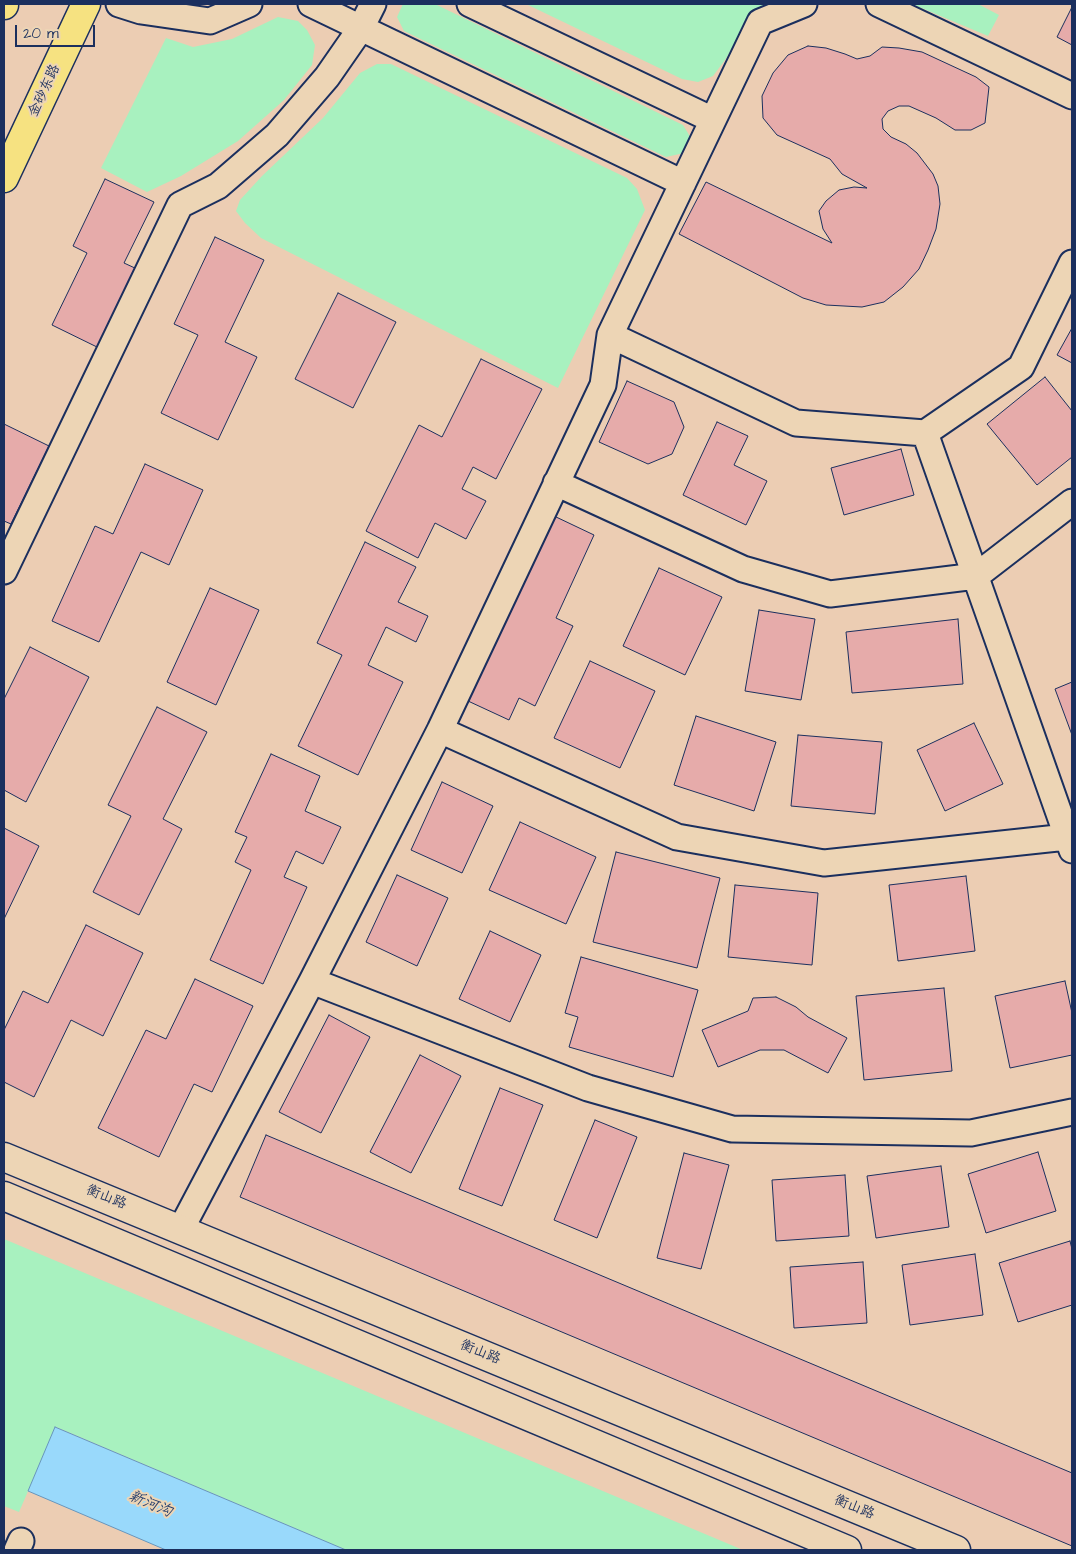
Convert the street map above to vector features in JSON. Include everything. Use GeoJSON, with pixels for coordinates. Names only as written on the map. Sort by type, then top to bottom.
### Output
{"type":"FeatureCollection","features":[{"type":"Feature","properties":{"kind":"main road","name":"金砂东路"},"geometry":{"type":"LineString","coordinates":[[4,178],[86,4]]}},
{"type":"Feature","properties":{"kind":"street"},"geometry":{"type":"LineString","coordinates":[[120,4],[141,11],[210,21],[249,4]]}},
{"type":"Feature","properties":{"kind":"street"},"geometry":{"type":"LineString","coordinates":[[311,4],[683,183]]}},
{"type":"Feature","properties":{"kind":"street"},"geometry":{"type":"LineString","coordinates":[[4,571],[180,206],[218,186],[277,135],[327,77],[361,28],[373,4]]}},
{"type":"Feature","properties":{"kind":"street"},"geometry":{"type":"LineString","coordinates":[[470,4],[713,120]]}},
{"type":"Feature","properties":{"kind":"street"},"geometry":{"type":"LineString","coordinates":[[181,1229],[312,981],[440,730],[603,385],[610,335],[760,22],[804,4]]}},
{"type":"Feature","properties":{"kind":"street"},"geometry":{"type":"LineString","coordinates":[[879,4],[1072,96]]}},
{"type":"Feature","properties":{"kind":"street"},"geometry":{"type":"LineString","coordinates":[[610,335],[796,423],[925,433],[1021,367],[1072,263]]}},
{"type":"Feature","properties":{"kind":"street"},"geometry":{"type":"LineString","coordinates":[[440,730],[677,837],[824,863],[1071,840],[925,433]]}},
{"type":"Feature","properties":{"kind":"street"},"geometry":{"type":"LineString","coordinates":[[556,483],[743,569],[830,594],[976,576],[1072,502]]}},
{"type":"Feature","properties":{"kind":"street"},"geometry":{"type":"LineString","coordinates":[[312,981],[588,1088],[732,1129],[971,1133],[1072,1112]]}},
{"type":"Feature","properties":{"kind":"street","name":"衡山路"},"geometry":{"type":"LineString","coordinates":[[4,1157],[956,1550]]}},
{"type":"Feature","properties":{"kind":"street"},"geometry":{"type":"LineString","coordinates":[[4,1196],[847,1550]]}},
{"type":"Feature","properties":{"kind":"green space"},"geometry":{"type":"Polygon","coordinates":[[[403,4],[435,4],[683,125],[691,138],[684,153],[666,157],[404,31],[397,17],[403,4]]]}},
{"type":"Feature","properties":{"kind":"green space"},"geometry":{"type":"Polygon","coordinates":[[[526,4],[771,4],[754,12],[713,76],[698,82],[682,79],[526,4]]]}},
{"type":"Feature","properties":{"kind":"green space"},"geometry":{"type":"Polygon","coordinates":[[[912,4],[978,4],[999,15],[988,36],[912,4]]]}},
{"type":"Feature","properties":{"kind":"green space"},"geometry":{"type":"Polygon","coordinates":[[[278,17],[298,21],[307,30],[315,45],[312,65],[284,100],[238,141],[181,176],[147,192],[101,168],[166,38],[193,47],[232,39],[278,17]]]}},
{"type":"Feature","properties":{"kind":"green space"},"geometry":{"type":"Polygon","coordinates":[[[377,64],[391,64],[627,178],[637,189],[645,210],[558,388],[261,238],[245,223],[236,211],[240,200],[262,176],[323,118],[360,73],[377,64]]]}},
{"type":"Feature","properties":{"kind":"green space"},"geometry":{"type":"Polygon","coordinates":[[[4,1239],[743,1550],[346,1550],[56,1427],[19,1512],[4,1506],[4,1239]]]}},
{"type":"Feature","properties":{"kind":"water","name":"新河沟"},"geometry":{"type":"Polygon","coordinates":[[[55,1427],[346,1550],[166,1550],[28,1491],[55,1427]]]}},
{"type":"Feature","properties":{"kind":"building"},"geometry":{"type":"Polygon","coordinates":[[[1072,7],[1072,45],[1057,37],[1072,7]]]}},
{"type":"Feature","properties":{"kind":"building"},"geometry":{"type":"Polygon","coordinates":[[[808,46],[826,48],[857,59],[870,56],[882,47],[922,52],[976,77],[989,87],[985,123],[971,130],[955,130],[936,118],[909,106],[899,106],[888,111],[882,119],[883,129],[891,137],[906,144],[917,153],[933,174],[938,186],[940,204],[936,229],[919,269],[903,287],[884,302],[862,307],[826,305],[803,298],[679,234],[706,182],[832,243],[823,229],[819,211],[826,201],[839,190],[854,187],[867,188],[842,174],[830,159],[777,135],[763,118],[762,96],[773,73],[788,55],[808,46]]]}},
{"type":"Feature","properties":{"kind":"building"},"geometry":{"type":"Polygon","coordinates":[[[105,179],[154,202],[124,263],[137,269],[99,348],[52,325],[87,253],[73,246],[105,179]]]}},
{"type":"Feature","properties":{"kind":"building"},"geometry":{"type":"Polygon","coordinates":[[[215,237],[264,260],[225,342],[257,357],[218,440],[161,413],[198,335],[174,324],[215,237]]]}},
{"type":"Feature","properties":{"kind":"building"},"geometry":{"type":"Polygon","coordinates":[[[338,293],[396,322],[353,408],[295,379],[338,293]]]}},
{"type":"Feature","properties":{"kind":"building"},"geometry":{"type":"Polygon","coordinates":[[[1072,328],[1072,363],[1057,355],[1072,328]]]}},
{"type":"Feature","properties":{"kind":"building"},"geometry":{"type":"Polygon","coordinates":[[[481,359],[542,389],[496,479],[473,467],[462,489],[486,501],[466,539],[435,523],[418,558],[366,531],[419,425],[442,437],[481,359]]]}},
{"type":"Feature","properties":{"kind":"building"},"geometry":{"type":"Polygon","coordinates":[[[1045,377],[1072,411],[1072,457],[1037,485],[987,424],[1045,377]]]}},
{"type":"Feature","properties":{"kind":"building"},"geometry":{"type":"Polygon","coordinates":[[[627,381],[674,402],[684,427],[672,454],[648,464],[599,442],[627,381]]]}},
{"type":"Feature","properties":{"kind":"building"},"geometry":{"type":"Polygon","coordinates":[[[717,422],[748,436],[734,465],[767,481],[746,525],[683,495],[717,422]]]}},
{"type":"Feature","properties":{"kind":"building"},"geometry":{"type":"Polygon","coordinates":[[[4,424],[49,446],[11,524],[4,521],[4,424]]]}},
{"type":"Feature","properties":{"kind":"building"},"geometry":{"type":"Polygon","coordinates":[[[901,449],[914,495],[844,515],[831,468],[901,449]]]}},
{"type":"Feature","properties":{"kind":"building"},"geometry":{"type":"Polygon","coordinates":[[[145,464],[203,490],[169,565],[141,552],[99,642],[52,621],[95,526],[113,534],[145,464]]]}},
{"type":"Feature","properties":{"kind":"building"},"geometry":{"type":"Polygon","coordinates":[[[554,516],[594,535],[556,618],[573,626],[535,706],[519,698],[509,720],[468,701],[554,516]]]}},
{"type":"Feature","properties":{"kind":"building"},"geometry":{"type":"Polygon","coordinates":[[[365,542],[416,567],[398,602],[428,616],[416,642],[386,627],[368,665],[403,682],[358,775],[298,746],[342,655],[317,643],[365,542]]]}},
{"type":"Feature","properties":{"kind":"building"},"geometry":{"type":"Polygon","coordinates":[[[659,568],[722,597],[685,675],[623,646],[659,568]]]}},
{"type":"Feature","properties":{"kind":"building"},"geometry":{"type":"Polygon","coordinates":[[[210,588],[259,610],[216,705],[167,682],[210,588]]]}},
{"type":"Feature","properties":{"kind":"building"},"geometry":{"type":"Polygon","coordinates":[[[759,610],[815,619],[801,700],[745,691],[759,610]]]}},
{"type":"Feature","properties":{"kind":"building"},"geometry":{"type":"Polygon","coordinates":[[[958,619],[963,684],[852,693],[846,632],[958,619]]]}},
{"type":"Feature","properties":{"kind":"building"},"geometry":{"type":"Polygon","coordinates":[[[30,647],[89,677],[26,802],[4,790],[4,699],[30,647]]]}},
{"type":"Feature","properties":{"kind":"building"},"geometry":{"type":"Polygon","coordinates":[[[590,661],[655,691],[620,768],[554,738],[590,661]]]}},
{"type":"Feature","properties":{"kind":"building"},"geometry":{"type":"Polygon","coordinates":[[[1072,682],[1072,735],[1055,689],[1072,682]]]}},
{"type":"Feature","properties":{"kind":"building"},"geometry":{"type":"Polygon","coordinates":[[[157,707],[207,732],[163,819],[182,829],[139,915],[93,892],[131,816],[108,805],[157,707]]]}},
{"type":"Feature","properties":{"kind":"building"},"geometry":{"type":"Polygon","coordinates":[[[696,716],[776,742],[754,811],[674,785],[696,716]]]}},
{"type":"Feature","properties":{"kind":"building"},"geometry":{"type":"Polygon","coordinates":[[[974,723],[1003,784],[945,811],[917,750],[974,723]]]}},
{"type":"Feature","properties":{"kind":"building"},"geometry":{"type":"Polygon","coordinates":[[[798,735],[882,742],[875,814],[791,806],[798,735]]]}},
{"type":"Feature","properties":{"kind":"building"},"geometry":{"type":"Polygon","coordinates":[[[271,754],[320,776],[305,811],[341,827],[323,864],[296,851],[284,877],[307,887],[263,984],[210,960],[251,870],[235,862],[247,837],[235,832],[271,754]]]}},
{"type":"Feature","properties":{"kind":"building"},"geometry":{"type":"Polygon","coordinates":[[[442,782],[493,806],[462,873],[411,850],[442,782]]]}},
{"type":"Feature","properties":{"kind":"building"},"geometry":{"type":"Polygon","coordinates":[[[520,822],[596,857],[566,924],[489,890],[520,822]]]}},
{"type":"Feature","properties":{"kind":"building"},"geometry":{"type":"Polygon","coordinates":[[[4,828],[39,846],[4,919],[4,828]]]}},
{"type":"Feature","properties":{"kind":"building"},"geometry":{"type":"Polygon","coordinates":[[[616,852],[720,878],[697,968],[593,942],[616,852]]]}},
{"type":"Feature","properties":{"kind":"building"},"geometry":{"type":"Polygon","coordinates":[[[397,875],[448,898],[417,966],[366,942],[397,875]]]}},
{"type":"Feature","properties":{"kind":"building"},"geometry":{"type":"Polygon","coordinates":[[[966,876],[975,951],[898,961],[889,885],[966,876]]]}},
{"type":"Feature","properties":{"kind":"building"},"geometry":{"type":"Polygon","coordinates":[[[735,885],[818,893],[812,965],[728,957],[735,885]]]}},
{"type":"Feature","properties":{"kind":"building"},"geometry":{"type":"Polygon","coordinates":[[[86,925],[143,953],[103,1036],[71,1020],[34,1097],[4,1082],[4,1030],[23,991],[48,1003],[86,925]]]}},
{"type":"Feature","properties":{"kind":"building"},"geometry":{"type":"Polygon","coordinates":[[[490,931],[541,955],[510,1022],[459,999],[490,931]]]}},
{"type":"Feature","properties":{"kind":"building"},"geometry":{"type":"Polygon","coordinates":[[[581,957],[698,990],[673,1077],[569,1047],[578,1017],[565,1013],[581,957]]]}},
{"type":"Feature","properties":{"kind":"building"},"geometry":{"type":"Polygon","coordinates":[[[195,979],[253,1006],[212,1092],[194,1084],[159,1157],[98,1128],[146,1030],[166,1039],[195,979]]]}},
{"type":"Feature","properties":{"kind":"building"},"geometry":{"type":"Polygon","coordinates":[[[1065,981],[1072,1013],[1072,1055],[1010,1068],[995,996],[1065,981]]]}},
{"type":"Feature","properties":{"kind":"building"},"geometry":{"type":"Polygon","coordinates":[[[944,988],[952,1071],[864,1080],[856,996],[944,988]]]}},
{"type":"Feature","properties":{"kind":"building"},"geometry":{"type":"Polygon","coordinates":[[[776,997],[847,1038],[828,1073],[784,1050],[760,1050],[718,1067],[702,1030],[748,1011],[753,998],[776,997]]]}},
{"type":"Feature","properties":{"kind":"building"},"geometry":{"type":"Polygon","coordinates":[[[329,1015],[370,1037],[321,1133],[279,1112],[329,1015]]]}},
{"type":"Feature","properties":{"kind":"building"},"geometry":{"type":"Polygon","coordinates":[[[420,1055],[461,1076],[411,1173],[370,1152],[420,1055]]]}},
{"type":"Feature","properties":{"kind":"building"},"geometry":{"type":"Polygon","coordinates":[[[500,1088],[543,1105],[502,1206],[459,1189],[500,1088]]]}},
{"type":"Feature","properties":{"kind":"building"},"geometry":{"type":"Polygon","coordinates":[[[595,1120],[637,1137],[597,1238],[554,1220],[595,1120]]]}},
{"type":"Feature","properties":{"kind":"building"},"geometry":{"type":"Polygon","coordinates":[[[266,1135],[1072,1473],[1072,1546],[240,1197],[266,1135]]]}},
{"type":"Feature","properties":{"kind":"building"},"geometry":{"type":"Polygon","coordinates":[[[1038,1152],[1056,1211],[986,1233],[968,1174],[1038,1152]]]}},
{"type":"Feature","properties":{"kind":"building"},"geometry":{"type":"Polygon","coordinates":[[[684,1153],[729,1165],[701,1269],[657,1258],[684,1153]]]}},
{"type":"Feature","properties":{"kind":"building"},"geometry":{"type":"Polygon","coordinates":[[[941,1166],[949,1227],[876,1238],[867,1176],[941,1166]]]}},
{"type":"Feature","properties":{"kind":"building"},"geometry":{"type":"Polygon","coordinates":[[[845,1175],[849,1236],[776,1241],[772,1180],[845,1175]]]}},
{"type":"Feature","properties":{"kind":"building"},"geometry":{"type":"Polygon","coordinates":[[[1070,1241],[1072,1249],[1072,1305],[1018,1322],[999,1263],[1070,1241]]]}},
{"type":"Feature","properties":{"kind":"building"},"geometry":{"type":"Polygon","coordinates":[[[975,1254],[983,1315],[910,1325],[902,1265],[975,1254]]]}},
{"type":"Feature","properties":{"kind":"building"},"geometry":{"type":"Polygon","coordinates":[[[863,1262],[867,1323],[794,1328],[790,1267],[863,1262]]]}}]}
